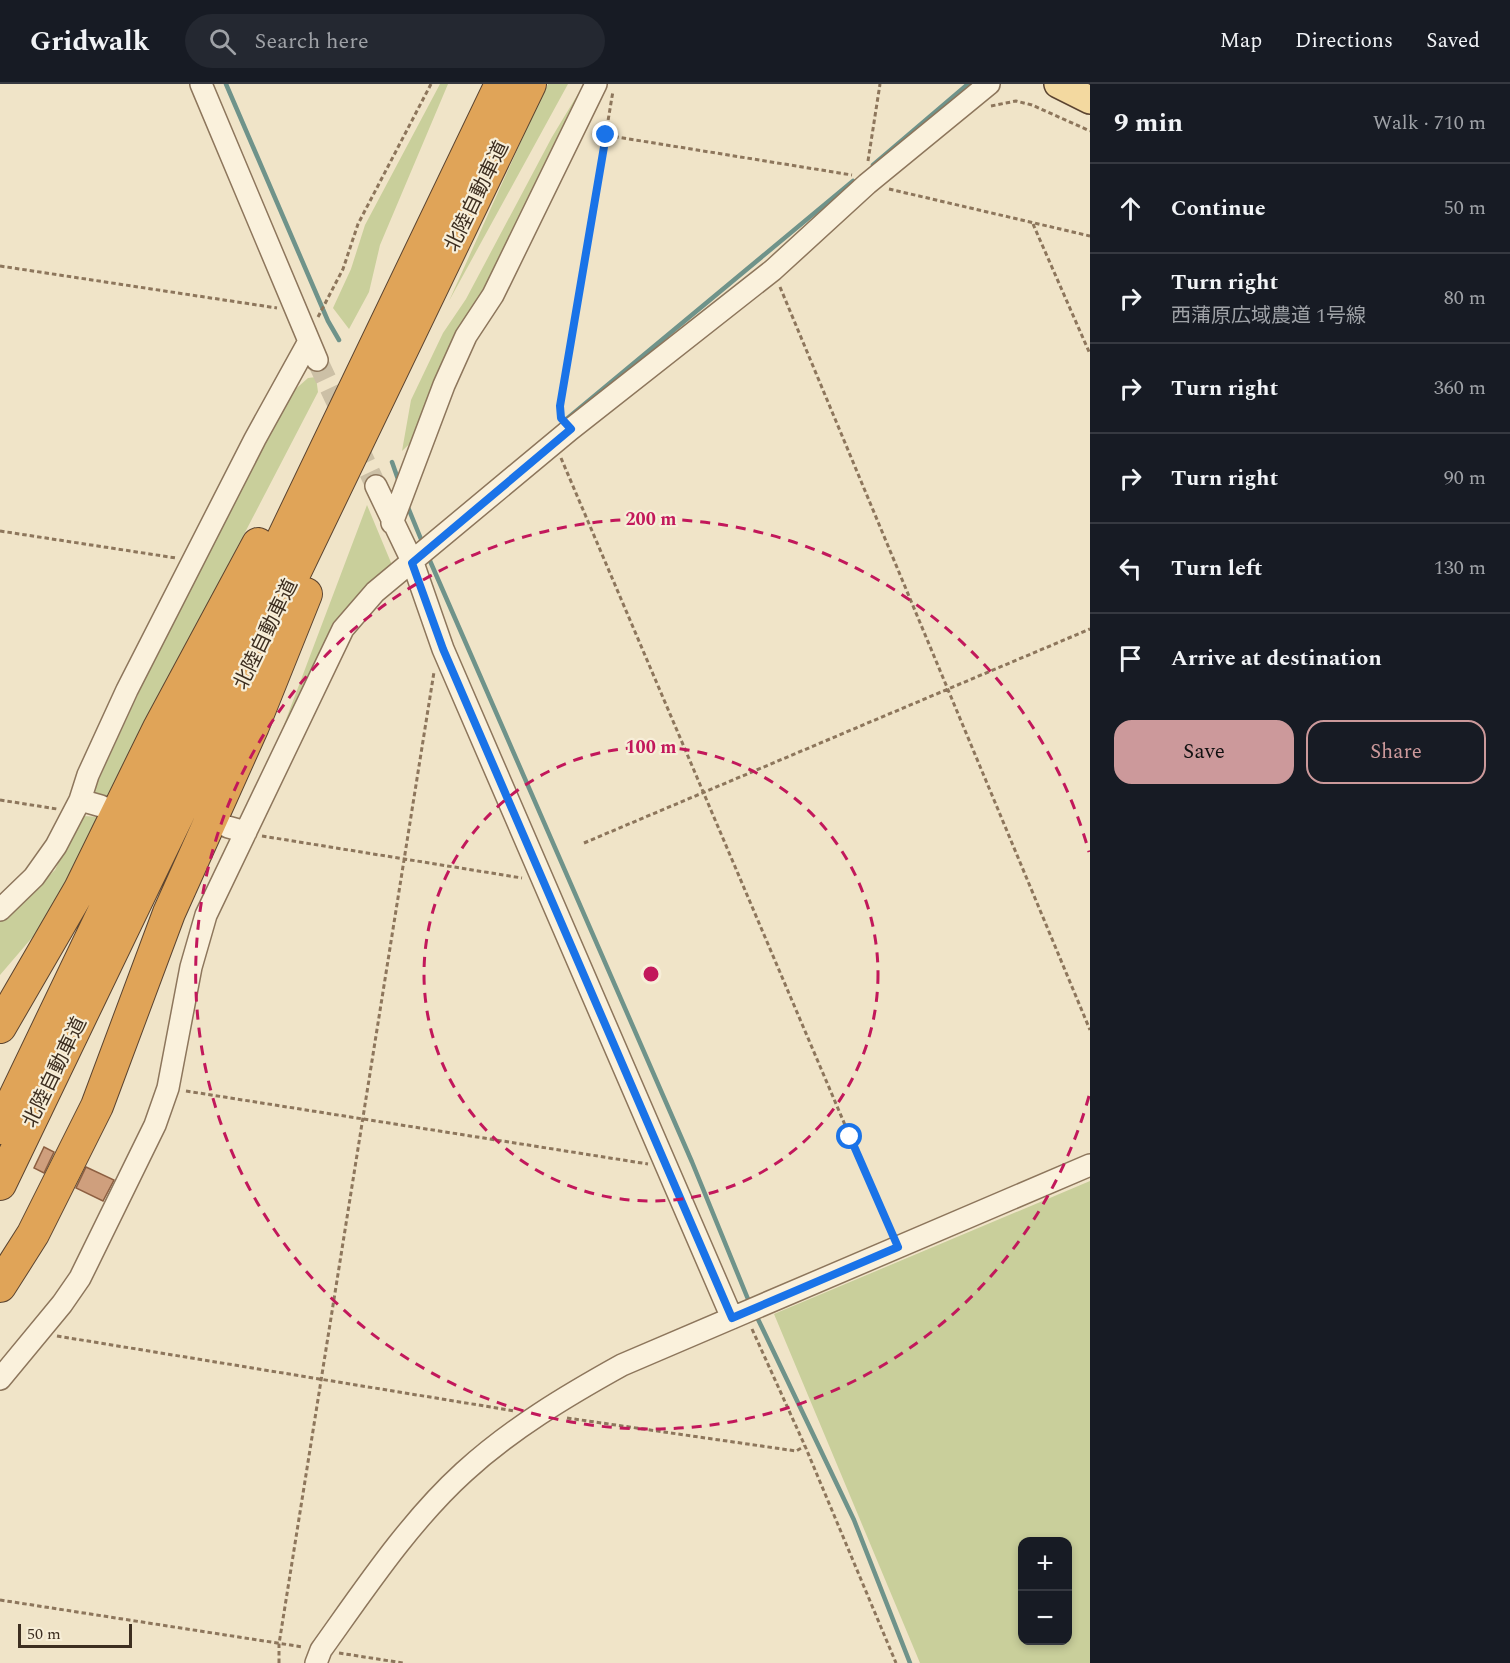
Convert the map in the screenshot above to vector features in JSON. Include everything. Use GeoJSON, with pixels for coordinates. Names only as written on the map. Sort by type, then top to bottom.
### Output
{"type":"FeatureCollection","features":[{"type":"Feature","properties":{"kind":"highway","name":"北陸自動車道"},"geometry":{"type":"LineString","coordinates":[[0,1128],[501,84]]}},
{"type":"Feature","properties":{"kind":"highway","name":"北陸自動車道"},"geometry":{"type":"LineString","coordinates":[[0,1184],[530,84]]}},
{"type":"Feature","properties":{"kind":"highway"},"geometry":{"type":"LineString","coordinates":[[0,1027],[81,889],[180,686],[332,411],[443,192],[484,118]]}},
{"type":"Feature","properties":{"kind":"highway"},"geometry":{"type":"LineString","coordinates":[[0,1286],[33,1234],[97,1106],[169,913],[253,726],[397,361]]}},
{"type":"Feature","properties":{"kind":"main road"},"geometry":{"type":"LineString","coordinates":[[1058,84],[1090,100]]}},
{"type":"Feature","properties":{"kind":"street"},"geometry":{"type":"LineString","coordinates":[[0,910],[34,877],[52,854],[77,805],[88,775],[127,690],[193,561],[312,351],[298,311],[201,84]]}},
{"type":"Feature","properties":{"kind":"street"},"geometry":{"type":"LineString","coordinates":[[392,524],[444,385],[466,336],[493,295],[576,130],[596,84]]}},
{"type":"Feature","properties":{"kind":"street"},"geometry":{"type":"LineString","coordinates":[[0,1379],[71,1293],[155,1125],[168,1088],[198,942],[237,830],[343,629],[375,592],[564,436],[773,270],[867,184],[989,84]]}},
{"type":"Feature","properties":{"kind":"street"},"geometry":{"type":"LineString","coordinates":[[376,486],[412,563],[443,649],[732,1318]]}},
{"type":"Feature","properties":{"kind":"street"},"geometry":{"type":"LineString","coordinates":[[77,805],[101,806]]}},
{"type":"Feature","properties":{"kind":"street"},"geometry":{"type":"LineString","coordinates":[[319,1657],[386,1559],[464,1472],[540,1413],[622,1365],[1090,1165]]}},
{"type":"Feature","properties":{"kind":"path"},"geometry":{"type":"LineString","coordinates":[[312,351],[313,325],[343,269],[358,224],[431,84]]}},
{"type":"Feature","properties":{"kind":"path"},"geometry":{"type":"LineString","coordinates":[[614,84],[560,406],[564,436],[609,573],[898,1247]]}},
{"type":"Feature","properties":{"kind":"path"},"geometry":{"type":"LineString","coordinates":[[867,184],[867,164],[880,84]]}},
{"type":"Feature","properties":{"kind":"path"},"geometry":{"type":"LineString","coordinates":[[970,99],[992,106],[1016,101],[1032,105],[1090,131]]}},
{"type":"Feature","properties":{"kind":"path"},"geometry":{"type":"LineString","coordinates":[[576,130],[852,175],[867,184],[1090,236]]}},
{"type":"Feature","properties":{"kind":"path"},"geometry":{"type":"LineString","coordinates":[[1033,223],[1090,354]]}},
{"type":"Feature","properties":{"kind":"path"},"geometry":{"type":"LineString","coordinates":[[0,266],[298,311]]}},
{"type":"Feature","properties":{"kind":"path"},"geometry":{"type":"LineString","coordinates":[[773,270],[1090,1030]]}},
{"type":"Feature","properties":{"kind":"path"},"geometry":{"type":"LineString","coordinates":[[0,531],[193,561]]}},
{"type":"Feature","properties":{"kind":"path"},"geometry":{"type":"LineString","coordinates":[[584,843],[1090,629]]}},
{"type":"Feature","properties":{"kind":"path"},"geometry":{"type":"LineString","coordinates":[[279,1663],[279,1644],[362,1119],[406,858],[436,656],[443,649]]}},
{"type":"Feature","properties":{"kind":"path"},"geometry":{"type":"LineString","coordinates":[[0,800],[77,805]]}},
{"type":"Feature","properties":{"kind":"path"},"geometry":{"type":"LineString","coordinates":[[237,830],[545,882]]}},
{"type":"Feature","properties":{"kind":"path"},"geometry":{"type":"LineString","coordinates":[[168,1088],[668,1166]]}},
{"type":"Feature","properties":{"kind":"path"},"geometry":{"type":"LineString","coordinates":[[732,1318],[751,1326],[805,1446],[896,1663]]}},
{"type":"Feature","properties":{"kind":"path"},"geometry":{"type":"LineString","coordinates":[[43,1327],[59,1338],[321,1381],[796,1451],[805,1446]]}},
{"type":"Feature","properties":{"kind":"path"},"geometry":{"type":"LineString","coordinates":[[0,1600],[279,1644],[319,1657],[403,1663]]}},
{"type":"Feature","properties":{"kind":"green space"},"geometry":{"type":"Polygon","coordinates":[[[440,84],[448,84],[380,245],[369,292],[349,329],[333,308],[351,269],[365,225],[440,84]]]}},
{"type":"Feature","properties":{"kind":"green space"},"geometry":{"type":"Polygon","coordinates":[[[548,84],[568,84],[449,301],[537,106],[548,84]]]}},
{"type":"Feature","properties":{"kind":"green space"},"geometry":{"type":"Polygon","coordinates":[[[584,84],[589,84],[420,434],[402,451],[411,400],[443,333],[466,299],[552,137],[584,84]]]}},
{"type":"Feature","properties":{"kind":"green space"},"geometry":{"type":"Polygon","coordinates":[[[316,377],[318,392],[107,798],[97,799],[94,790],[174,616],[290,394],[308,378],[316,377]]]}},
{"type":"Feature","properties":{"kind":"green space"},"geometry":{"type":"Polygon","coordinates":[[[367,505],[392,565],[279,738],[367,505]]]}},
{"type":"Feature","properties":{"kind":"green space"},"geometry":{"type":"Polygon","coordinates":[[[84,816],[100,817],[54,912],[0,975],[0,922],[55,870],[77,823],[84,816]]]}},
{"type":"Feature","properties":{"kind":"green space"},"geometry":{"type":"Polygon","coordinates":[[[1090,1181],[1090,1663],[920,1663],[774,1314],[1090,1181]]]}},
{"type":"Feature","properties":{"kind":"building"},"geometry":{"type":"Polygon","coordinates":[[[44,1147],[54,1152],[44,1173],[34,1168],[44,1147]]]}},
{"type":"Feature","properties":{"kind":"building"},"geometry":{"type":"Polygon","coordinates":[[[86,1167],[114,1180],[103,1201],[76,1188],[86,1167]]]}},
{"type":"Feature","properties":{"kind":"waterway"},"geometry":{"type":"LineString","coordinates":[[226,84],[328,321],[339,340]]}},
{"type":"Feature","properties":{"kind":"waterway"},"geometry":{"type":"LineString","coordinates":[[873,165],[968,84]]}},
{"type":"Feature","properties":{"kind":"waterway"},"geometry":{"type":"LineString","coordinates":[[563,422],[853,181]]}},
{"type":"Feature","properties":{"kind":"waterway"},"geometry":{"type":"LineString","coordinates":[[392,462],[399,482]]}},
{"type":"Feature","properties":{"kind":"waterway"},"geometry":{"type":"LineString","coordinates":[[407,505],[423,544]]}},
{"type":"Feature","properties":{"kind":"waterway"},"geometry":{"type":"LineString","coordinates":[[427,554],[692,1162],[750,1304]]}},
{"type":"Feature","properties":{"kind":"waterway"},"geometry":{"type":"LineString","coordinates":[[756,1315],[854,1520],[910,1663]]}},
{"type":"Feature","properties":{"kind":"tunnel"},"geometry":{"type":"LineString","coordinates":[[317,360],[376,486]]}},
{"type":"Feature","properties":{"kind":"route"},"geometry":{"type":"LineString","coordinates":[[606,135],[560,406],[561,418],[571,429],[412,563],[443,649],[732,1318],[898,1247],[850,1137]]}}]}
